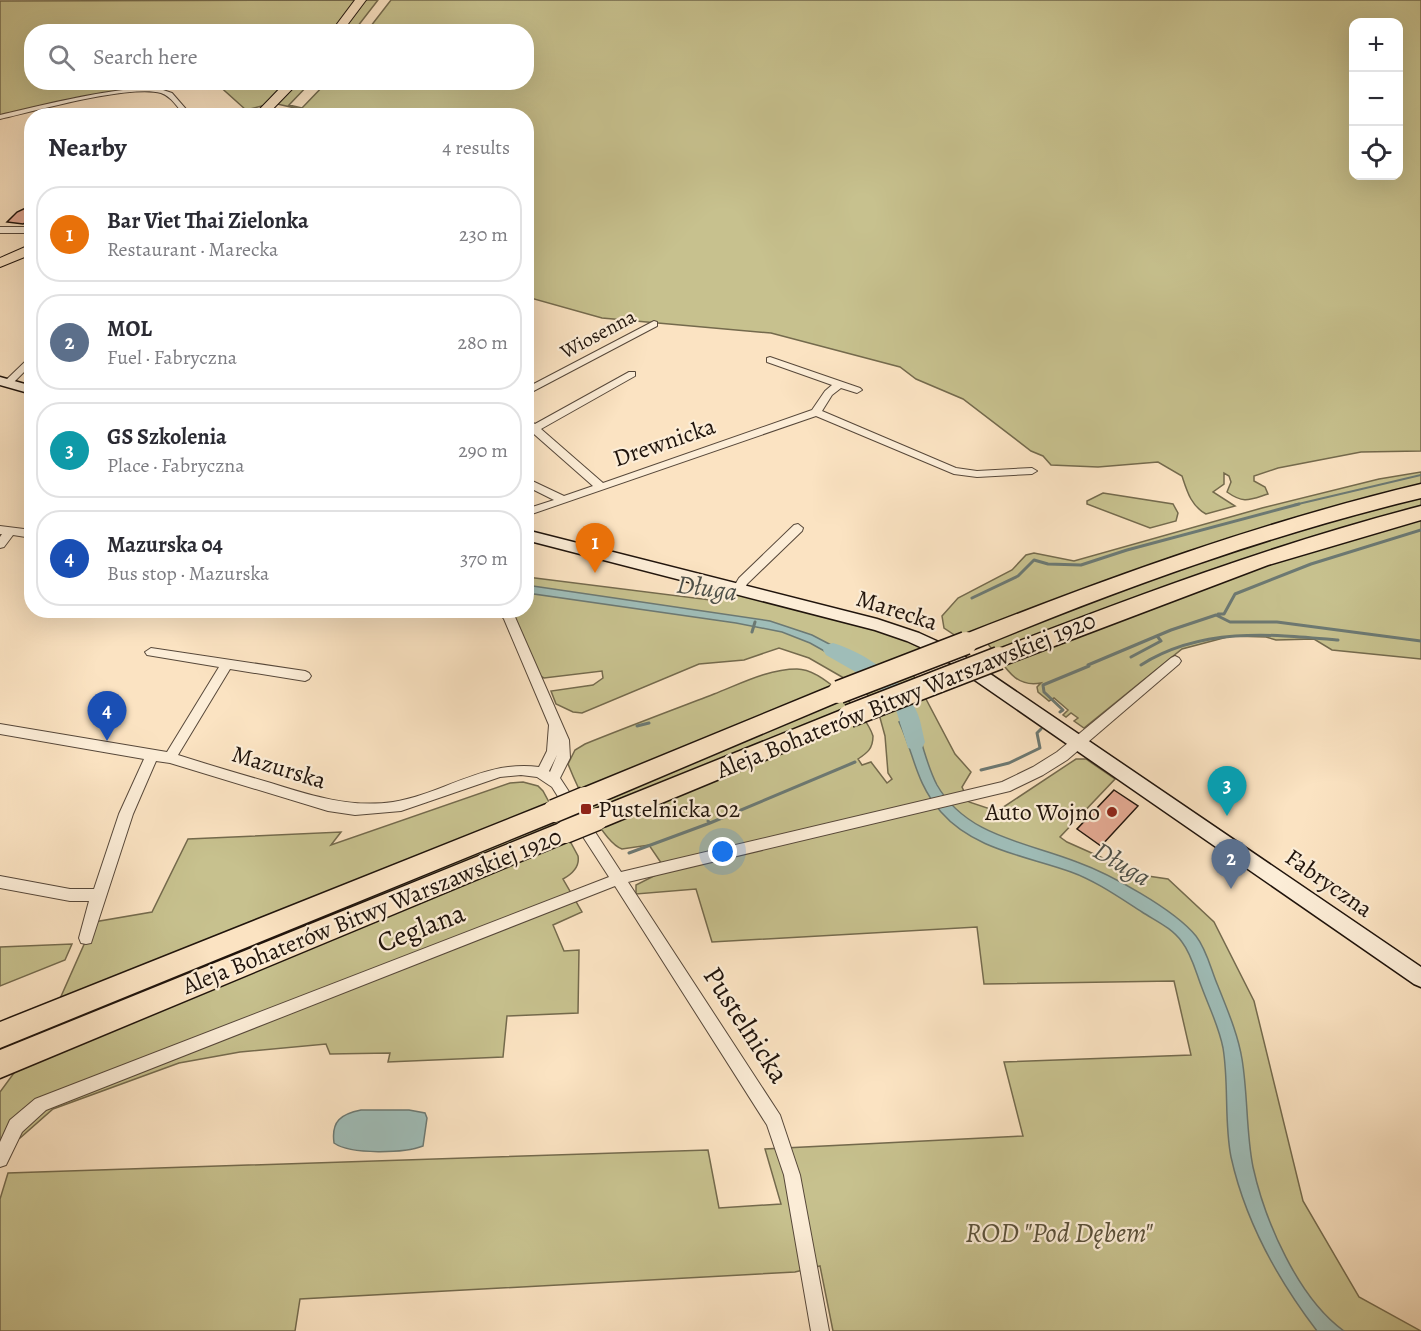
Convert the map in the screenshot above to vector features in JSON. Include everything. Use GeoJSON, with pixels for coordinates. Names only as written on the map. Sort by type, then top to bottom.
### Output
{"type":"FeatureCollection","features":[{"type":"Feature","properties":{"kind":"highway","name":"Aleja Bohaterów Bitwy Warszawskiej 1920"},"geometry":{"type":"LineString","coordinates":[[0,1064],[560,822],[838,692],[1108,586],[1207,550],[1311,518],[1421,492]]}},
{"type":"Feature","properties":{"kind":"highway","name":"Aleja Bohaterów Bitwy Warszawskiej 1920"},"geometry":{"type":"LineString","coordinates":[[591,808],[849,716],[1144,602],[1276,555],[1421,513]]}},
{"type":"Feature","properties":{"kind":"highway","name":"Aleja Bohaterów Bitwy Warszawskiej 1920"},"geometry":{"type":"LineString","coordinates":[[0,1035],[560,822]]}},
{"type":"Feature","properties":{"kind":"main road"},"geometry":{"type":"LineString","coordinates":[[342,24],[361,0]]}},
{"type":"Feature","properties":{"kind":"main road"},"geometry":{"type":"LineString","coordinates":[[267,108],[285,90]]}},
{"type":"Feature","properties":{"kind":"main road"},"geometry":{"type":"LineString","coordinates":[[0,263],[24,252]]}},
{"type":"Feature","properties":{"kind":"street"},"geometry":{"type":"LineString","coordinates":[[46,108],[142,90]]}},
{"type":"Feature","properties":{"kind":"street"},"geometry":{"type":"LineString","coordinates":[[155,90],[166,92],[181,108]]}},
{"type":"Feature","properties":{"kind":"street"},"geometry":{"type":"LineString","coordinates":[[0,117],[24,112]]}},
{"type":"Feature","properties":{"kind":"street"},"geometry":{"type":"LineString","coordinates":[[0,230],[24,230]]}},
{"type":"Feature","properties":{"kind":"street","name":"Wiosenna"},"geometry":{"type":"LineString","coordinates":[[534,388],[654,324]]}},
{"type":"Feature","properties":{"kind":"street"},"geometry":{"type":"LineString","coordinates":[[770,360],[857,390]]}},
{"type":"Feature","properties":{"kind":"street"},"geometry":{"type":"LineString","coordinates":[[4,382],[24,365]]}},
{"type":"Feature","properties":{"kind":"street"},"geometry":{"type":"LineString","coordinates":[[534,423],[632,374]]}},
{"type":"Feature","properties":{"kind":"street"},"geometry":{"type":"LineString","coordinates":[[4,382],[24,388]]}},
{"type":"Feature","properties":{"kind":"street"},"geometry":{"type":"LineString","coordinates":[[839,384],[828,393],[816,412],[954,471],[977,474],[1032,471]]}},
{"type":"Feature","properties":{"kind":"street","name":"Drewnicka"},"geometry":{"type":"LineString","coordinates":[[534,510],[816,412]]}},
{"type":"Feature","properties":{"kind":"street"},"geometry":{"type":"LineString","coordinates":[[534,427],[600,486]]}},
{"type":"Feature","properties":{"kind":"street"},"geometry":{"type":"LineString","coordinates":[[534,485],[563,500]]}},
{"type":"Feature","properties":{"kind":"street"},"geometry":{"type":"LineString","coordinates":[[738,590],[743,581],[798,528]]}},
{"type":"Feature","properties":{"kind":"street"},"geometry":{"type":"LineString","coordinates":[[0,544],[5,530],[24,533]]}},
{"type":"Feature","properties":{"kind":"street","name":"Marecka"},"geometry":{"type":"LineString","coordinates":[[534,537],[877,625],[928,643],[971,667],[1208,831]]}},
{"type":"Feature","properties":{"kind":"street"},"geometry":{"type":"LineString","coordinates":[[509,618],[555,725],[564,738],[566,749],[548,776]]}},
{"type":"Feature","properties":{"kind":"street"},"geometry":{"type":"LineString","coordinates":[[151,652],[305,676]]}},
{"type":"Feature","properties":{"kind":"street","name":"Ceglana"},"geometry":{"type":"LineString","coordinates":[[0,1159],[16,1126],[41,1104],[618,879],[1005,787],[1038,771],[1079,742],[1174,661]]}},
{"type":"Feature","properties":{"kind":"street"},"geometry":{"type":"LineString","coordinates":[[170,758],[227,664]]}},
{"type":"Feature","properties":{"kind":"street","name":"Mazurska"},"geometry":{"type":"LineString","coordinates":[[0,729],[170,758],[328,806],[350,809],[402,806],[506,771],[525,770],[548,776]]}},
{"type":"Feature","properties":{"kind":"street"},"geometry":{"type":"LineString","coordinates":[[86,938],[126,814],[152,754]]}},
{"type":"Feature","properties":{"kind":"street","name":"Pustelnicka"},"geometry":{"type":"LineString","coordinates":[[548,776],[618,879],[774,1121],[792,1175],[820,1331]]}},
{"type":"Feature","properties":{"kind":"street","name":"Fabryczna"},"geometry":{"type":"LineString","coordinates":[[1208,831],[1421,978]]}},
{"type":"Feature","properties":{"kind":"street"},"geometry":{"type":"LineString","coordinates":[[0,882],[70,895],[98,895]]}},
{"type":"Feature","properties":{"kind":"green space"},"geometry":{"type":"Polygon","coordinates":[[[378,0],[359,24],[24,24],[24,90],[123,90],[34,108],[24,108],[24,110],[0,115],[0,1],[378,0]]]}},
{"type":"Feature","properties":{"kind":"green space"},"geometry":{"type":"Polygon","coordinates":[[[391,0],[1421,0],[1421,451],[1361,452],[1278,468],[1254,476],[1254,481],[1265,487],[1268,494],[1247,500],[1227,492],[1231,482],[1229,476],[1224,473],[1224,484],[1213,492],[1235,506],[1206,514],[1193,502],[1182,476],[1158,462],[1098,467],[1051,465],[1043,456],[1031,451],[963,399],[916,379],[900,367],[771,333],[602,318],[534,299],[534,108],[302,108],[319,90],[534,90],[534,24],[372,24],[391,0]]]}},
{"type":"Feature","properties":{"kind":"green space"},"geometry":{"type":"Polygon","coordinates":[[[224,90],[303,90],[289,105],[302,108],[273,103],[244,108],[224,90]]]}},
{"type":"Feature","properties":{"kind":"green space"},"geometry":{"type":"Polygon","coordinates":[[[1421,472],[1421,659],[1332,650],[1314,639],[1276,640],[1266,637],[1231,636],[1182,649],[1084,728],[1074,721],[1078,718],[1071,713],[1066,717],[1063,715],[1068,710],[1054,698],[1049,701],[1038,692],[1037,687],[1041,683],[1031,684],[1015,678],[987,643],[974,648],[944,628],[942,616],[958,598],[1012,570],[1026,555],[1034,553],[1074,561],[1262,508],[1379,479],[1421,472]]]}},
{"type":"Feature","properties":{"kind":"green space"},"geometry":{"type":"Polygon","coordinates":[[[1103,493],[1173,504],[1178,513],[1176,521],[1150,528],[1087,504],[1087,501],[1103,493]]]}},
{"type":"Feature","properties":{"kind":"green space","name":"ROD \"Pod Dębem\""},"geometry":{"type":"Polygon","coordinates":[[[534,578],[718,601],[723,586],[928,643],[907,663],[955,754],[971,772],[962,787],[969,802],[1008,815],[1002,808],[1076,759],[1086,759],[1115,779],[1060,837],[1141,875],[1168,879],[1214,922],[1254,1001],[1303,1201],[1359,1297],[1421,1331],[833,1331],[820,1266],[795,1272],[300,1299],[295,1331],[0,1331],[0,1199],[8,1173],[708,1150],[719,1208],[781,1204],[765,1149],[1023,1136],[1004,1062],[1191,1055],[1174,981],[984,984],[977,927],[712,942],[696,889],[636,894],[636,885],[666,870],[649,845],[622,849],[606,836],[590,811],[568,764],[575,750],[585,744],[754,678],[797,669],[818,676],[830,684],[862,716],[873,740],[869,750],[858,759],[862,765],[871,762],[887,783],[892,779],[888,773],[885,736],[879,714],[869,696],[849,681],[809,658],[779,648],[744,660],[699,664],[582,713],[573,712],[556,704],[551,691],[593,685],[603,678],[602,671],[544,678],[534,673],[506,618],[534,618],[534,578]]]}},
{"type":"Feature","properties":{"kind":"green space"},"geometry":{"type":"Polygon","coordinates":[[[523,782],[538,786],[543,791],[578,856],[575,870],[563,879],[582,912],[553,925],[564,951],[579,950],[578,1013],[507,1016],[503,1057],[388,1062],[390,1053],[330,1054],[326,1044],[240,1052],[179,1063],[53,1109],[20,1138],[0,1140],[0,1092],[47,1028],[94,922],[152,912],[188,839],[341,832],[331,845],[510,783],[523,782]]]}},
{"type":"Feature","properties":{"kind":"green space"},"geometry":{"type":"Polygon","coordinates":[[[72,944],[65,960],[0,986],[0,947],[72,944]]]}},
{"type":"Feature","properties":{"kind":"water"},"geometry":{"type":"Polygon","coordinates":[[[534,586],[770,621],[812,635],[862,661],[851,666],[810,643],[782,632],[736,623],[534,594],[534,586]]]}},
{"type":"Feature","properties":{"kind":"water"},"geometry":{"type":"Polygon","coordinates":[[[914,716],[937,785],[964,816],[999,836],[1058,855],[1106,875],[1157,904],[1196,936],[1206,954],[1238,1040],[1244,1073],[1253,1167],[1266,1211],[1298,1279],[1327,1317],[1344,1331],[1317,1331],[1276,1270],[1254,1226],[1231,1157],[1225,1062],[1221,1040],[1191,958],[1182,942],[1164,925],[1090,880],[1002,850],[969,835],[954,825],[932,801],[926,790],[899,722],[914,716]]]}},
{"type":"Feature","properties":{"kind":"water"},"geometry":{"type":"Polygon","coordinates":[[[361,1110],[409,1110],[425,1113],[427,1118],[423,1146],[378,1152],[353,1150],[334,1143],[334,1129],[339,1120],[343,1116],[361,1110]]]}},
{"type":"Feature","properties":{"kind":"building"},"geometry":{"type":"Polygon","coordinates":[[[24,209],[24,224],[7,222],[24,209]]]}},
{"type":"Feature","properties":{"kind":"building","name":"Auto Wojno"},"geometry":{"type":"Polygon","coordinates":[[[1114,790],[1138,806],[1101,846],[1077,829],[1114,790]]]}},
{"type":"Feature","properties":{"kind":"waterway"},"geometry":{"type":"LineString","coordinates":[[1294,505],[1421,475]]}},
{"type":"Feature","properties":{"kind":"waterway"},"geometry":{"type":"LineString","coordinates":[[972,598],[1018,576],[1034,560],[1048,564],[1081,565],[1127,550],[1299,504]]}},
{"type":"Feature","properties":{"kind":"waterway"},"geometry":{"type":"LineString","coordinates":[[1218,614],[1224,614],[1235,594],[1311,564],[1421,530]]}},
{"type":"Feature","properties":{"kind":"waterway"},"geometry":{"type":"LineString","coordinates":[[1088,665],[1171,630],[1216,615],[1230,622],[1277,622],[1421,641]]}},
{"type":"Feature","properties":{"kind":"waterway"},"geometry":{"type":"LineString","coordinates":[[752,632],[755,622]]}},
{"type":"Feature","properties":{"kind":"waterway"},"geometry":{"type":"LineString","coordinates":[[1141,665],[1188,644],[1212,639],[1262,635],[1338,640]]}},
{"type":"Feature","properties":{"kind":"waterway"},"geometry":{"type":"LineString","coordinates":[[1131,657],[1161,641],[1157,636]]}},
{"type":"Feature","properties":{"kind":"waterway","name":"Długa"},"geometry":{"type":"LineString","coordinates":[[833,650],[865,667],[893,690],[906,710],[915,742]]}},
{"type":"Feature","properties":{"kind":"waterway"},"geometry":{"type":"LineString","coordinates":[[1060,712],[1063,710],[1044,692],[1043,685],[1089,666]]}},
{"type":"Feature","properties":{"kind":"waterway"},"geometry":{"type":"LineString","coordinates":[[637,726],[649,723]]}},
{"type":"Feature","properties":{"kind":"waterway"},"geometry":{"type":"LineString","coordinates":[[981,770],[1009,763],[1040,748],[1037,733],[1041,729]]}},
{"type":"Feature","properties":{"kind":"waterway"},"geometry":{"type":"LineString","coordinates":[[710,823],[855,762]]}},
{"type":"Feature","properties":{"kind":"waterway"},"geometry":{"type":"LineString","coordinates":[[629,853],[710,823]]}},
{"type":"Feature","properties":{"kind":"place","name":"Bar Viet Thai Zielonka"},"geometry":{"type":"Point","coordinates":[595,573]}},
{"type":"Feature","properties":{"kind":"place","name":"Mazurska 04"},"geometry":{"type":"Point","coordinates":[107,741]}},
{"type":"Feature","properties":{"kind":"place","name":"Pustelnicka 02"},"geometry":{"type":"Point","coordinates":[586,809]}},
{"type":"Feature","properties":{"kind":"place","name":"Auto Wojno"},"geometry":{"type":"Point","coordinates":[1112,812]}},
{"type":"Feature","properties":{"kind":"place","name":"GS Szkolenia"},"geometry":{"type":"Point","coordinates":[1227,816]}},
{"type":"Feature","properties":{"kind":"place","name":"MOL"},"geometry":{"type":"Point","coordinates":[1231,889]}}]}
